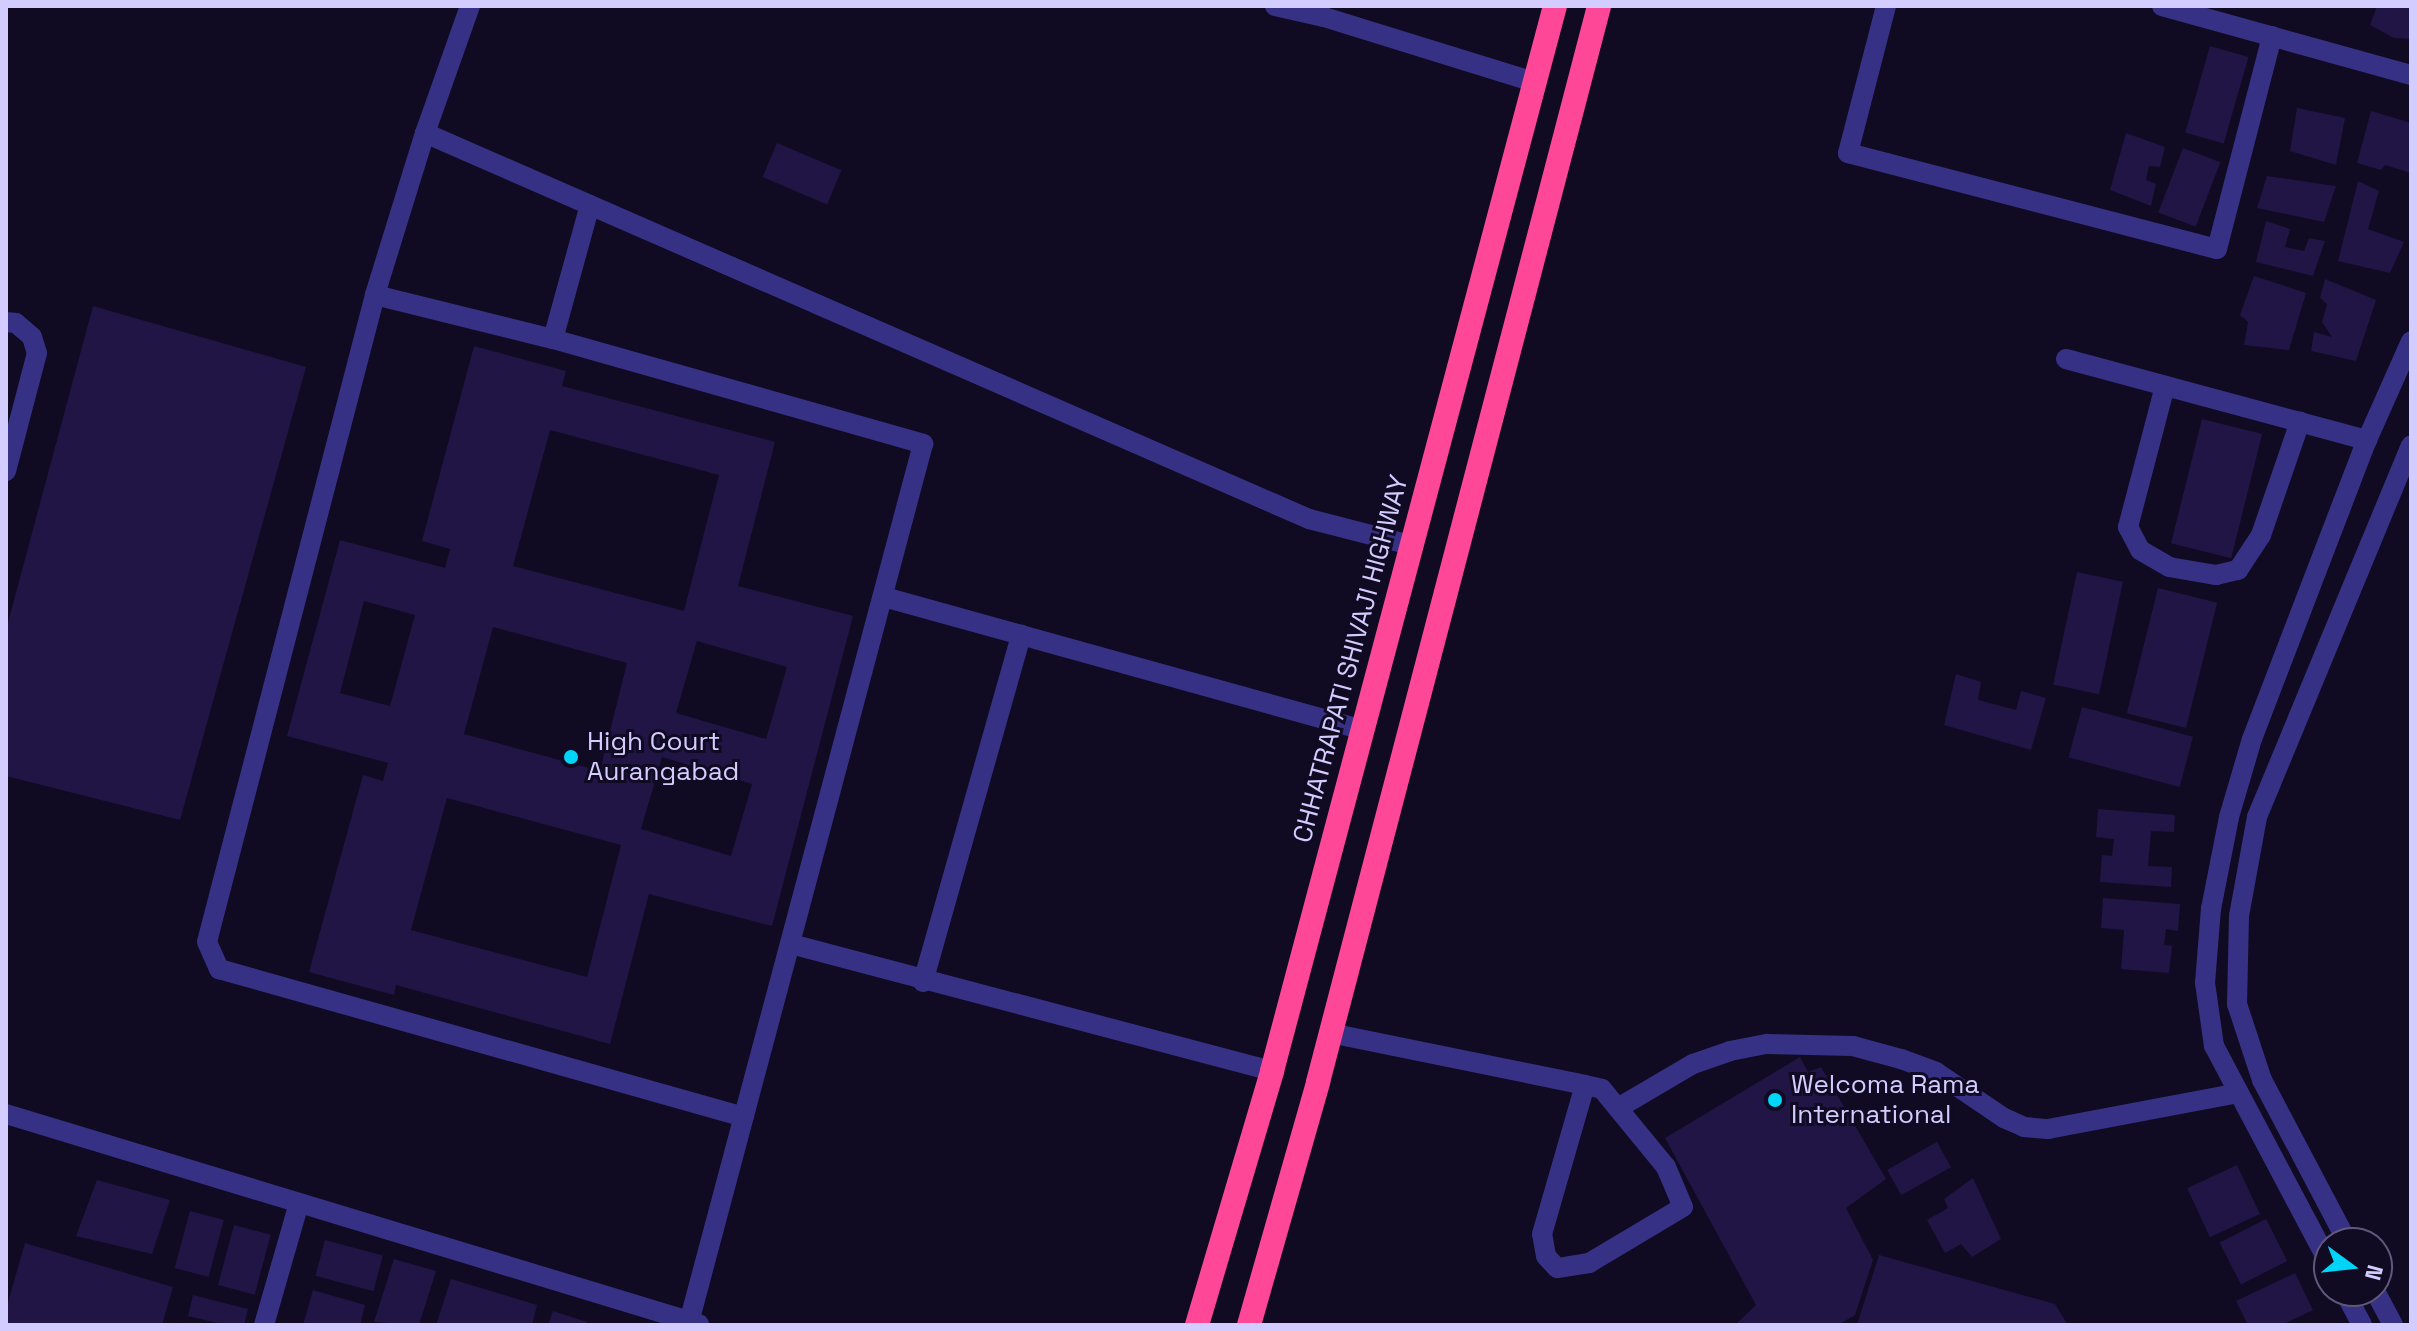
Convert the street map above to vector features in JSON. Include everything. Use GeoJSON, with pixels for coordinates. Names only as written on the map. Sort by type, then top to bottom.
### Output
{"type":"FeatureCollection","features":[{"type":"Feature","properties":{"kind":"highway","name":"CHHATRAPATI SHIVAJI HIGHWAY"},"geometry":{"type":"LineString","coordinates":[[1197,1325],[1272,1071],[1555,6]]}},
{"type":"Feature","properties":{"kind":"highway"},"geometry":{"type":"LineString","coordinates":[[1249,1325],[1330,1033],[1599,6]]}},
{"type":"Feature","properties":{"kind":"street"},"geometry":{"type":"LineString","coordinates":[[470,6],[425,133],[375,295],[207,942],[219,969],[744,1117]]}},
{"type":"Feature","properties":{"kind":"street"},"geometry":{"type":"LineString","coordinates":[[1275,6],[1319,12],[1534,82]]}},
{"type":"Feature","properties":{"kind":"street"},"geometry":{"type":"LineString","coordinates":[[1886,6],[1848,153],[2217,249],[2272,36]]}},
{"type":"Feature","properties":{"kind":"street"},"geometry":{"type":"LineString","coordinates":[[2162,6],[2411,75]]}},
{"type":"Feature","properties":{"kind":"street"},"geometry":{"type":"LineString","coordinates":[[425,133],[1309,519],[1410,545]]}},
{"type":"Feature","properties":{"kind":"street"},"geometry":{"type":"LineString","coordinates":[[553,339],[590,205]]}},
{"type":"Feature","properties":{"kind":"street"},"geometry":{"type":"LineString","coordinates":[[6,1114],[695,1323],[744,1117],[923,444],[553,339],[375,295]]}},
{"type":"Feature","properties":{"kind":"street"},"geometry":{"type":"LineString","coordinates":[[6,322],[16,323],[32,337],[37,353],[6,471]]}},
{"type":"Feature","properties":{"kind":"street"},"geometry":{"type":"LineString","coordinates":[[2313,1233],[2214,1046],[2205,983],[2211,909],[2231,811],[2252,739],[2367,440],[2411,341]]}},
{"type":"Feature","properties":{"kind":"street"},"geometry":{"type":"LineString","coordinates":[[2066,359],[2367,440]]}},
{"type":"Feature","properties":{"kind":"street"},"geometry":{"type":"LineString","coordinates":[[2165,386],[2128,527],[2140,550],[2169,567],[2216,575],[2238,570],[2261,535],[2300,422]]}},
{"type":"Feature","properties":{"kind":"street"},"geometry":{"type":"LineString","coordinates":[[2340,1227],[2262,1080],[2237,1004],[2239,916],[2257,817],[2411,446]]}},
{"type":"Feature","properties":{"kind":"street"},"geometry":{"type":"LineString","coordinates":[[884,597],[1361,729]]}},
{"type":"Feature","properties":{"kind":"street"},"geometry":{"type":"LineString","coordinates":[[923,982],[1021,635]]}},
{"type":"Feature","properties":{"kind":"street"},"geometry":{"type":"LineString","coordinates":[[2231,811],[2257,817]]}},
{"type":"Feature","properties":{"kind":"street"},"geometry":{"type":"LineString","coordinates":[[791,944],[923,982],[1272,1071]]}},
{"type":"Feature","properties":{"kind":"street"},"geometry":{"type":"LineString","coordinates":[[1330,1033],[1585,1085],[1602,1089],[1666,1167],[1683,1207],[1589,1263],[1557,1268],[1546,1256],[1542,1234],[1585,1085]]}},
{"type":"Feature","properties":{"kind":"street"},"geometry":{"type":"LineString","coordinates":[[1618,1108],[1693,1064],[1730,1051],[1782,1043],[1853,1046],[1901,1059],[1936,1072],[2004,1118],[2024,1127],[2048,1129],[2239,1093]]}},
{"type":"Feature","properties":{"kind":"street"},"geometry":{"type":"LineString","coordinates":[[264,1325],[299,1203]]}},
{"type":"Feature","properties":{"kind":"street"},"geometry":{"type":"LineString","coordinates":[[2352,1307],[2362,1325]]}},
{"type":"Feature","properties":{"kind":"street"},"geometry":{"type":"LineString","coordinates":[[2383,1307],[2393,1325]]}},
{"type":"Feature","properties":{"kind":"building"},"geometry":{"type":"Polygon","coordinates":[[[2377,6],[2411,6],[2411,39],[2394,38],[2370,25],[2377,6]]]}},
{"type":"Feature","properties":{"kind":"building"},"geometry":{"type":"Polygon","coordinates":[[[2210,46],[2248,57],[2224,144],[2185,133],[2210,46]]]}},
{"type":"Feature","properties":{"kind":"building"},"geometry":{"type":"Polygon","coordinates":[[[2297,108],[2345,118],[2336,165],[2290,151],[2297,108]]]}},
{"type":"Feature","properties":{"kind":"building"},"geometry":{"type":"Polygon","coordinates":[[[2371,111],[2411,123],[2411,173],[2385,165],[2381,170],[2357,163],[2371,111]]]}},
{"type":"Feature","properties":{"kind":"building"},"geometry":{"type":"Polygon","coordinates":[[[2126,133],[2165,147],[2160,167],[2149,166],[2146,180],[2156,184],[2151,206],[2110,190],[2126,133]]]}},
{"type":"Feature","properties":{"kind":"building"},"geometry":{"type":"Polygon","coordinates":[[[777,143],[841,170],[827,204],[763,177],[777,143]]]}},
{"type":"Feature","properties":{"kind":"building"},"geometry":{"type":"Polygon","coordinates":[[[2183,148],[2220,162],[2196,227],[2158,212],[2183,148]]]}},
{"type":"Feature","properties":{"kind":"building"},"geometry":{"type":"Polygon","coordinates":[[[2267,176],[2336,186],[2324,222],[2257,208],[2267,176]]]}},
{"type":"Feature","properties":{"kind":"building"},"geometry":{"type":"Polygon","coordinates":[[[2358,181],[2379,191],[2368,229],[2404,242],[2390,273],[2338,261],[2358,181]]]}},
{"type":"Feature","properties":{"kind":"building"},"geometry":{"type":"Polygon","coordinates":[[[2266,221],[2290,229],[2285,247],[2304,251],[2309,238],[2325,241],[2313,276],[2256,262],[2266,221]]]}},
{"type":"Feature","properties":{"kind":"building"},"geometry":{"type":"Polygon","coordinates":[[[2254,276],[2306,293],[2289,350],[2244,345],[2248,322],[2240,315],[2254,276]]]}},
{"type":"Feature","properties":{"kind":"building"},"geometry":{"type":"Polygon","coordinates":[[[2325,279],[2376,300],[2356,361],[2311,351],[2314,332],[2332,337],[2322,322],[2327,304],[2320,298],[2325,279]]]}},
{"type":"Feature","properties":{"kind":"building"},"geometry":{"type":"Polygon","coordinates":[[[93,306],[306,367],[180,820],[6,776],[6,630],[93,306]]]}},
{"type":"Feature","properties":{"kind":"building"},"geometry":{"type":"Polygon","coordinates":[[[474,346],[566,371],[562,386],[775,442],[738,586],[853,616],[772,926],[649,894],[610,1044],[396,985],[394,995],[309,972],[363,775],[383,781],[388,763],[287,736],[340,540],[445,568],[450,549],[422,541],[474,346]],[[550,430],[513,566],[684,611],[719,475],[550,430]],[[364,601],[340,693],[390,706],[415,615],[364,601]],[[493,627],[464,734],[600,771],[627,663],[493,627]],[[697,641],[676,713],[766,739],[787,667],[697,641]],[[662,757],[641,829],[731,856],[752,784],[662,757]],[[447,798],[411,930],[587,977],[621,845],[447,798]]]}},
{"type":"Feature","properties":{"kind":"building"},"geometry":{"type":"Polygon","coordinates":[[[2202,419],[2262,434],[2231,558],[2171,543],[2202,419]]]}},
{"type":"Feature","properties":{"kind":"building"},"geometry":{"type":"Polygon","coordinates":[[[2077,572],[2123,582],[2099,694],[2053,684],[2077,572]]]}},
{"type":"Feature","properties":{"kind":"building"},"geometry":{"type":"Polygon","coordinates":[[[2158,588],[2217,603],[2186,728],[2127,713],[2158,588]]]}},
{"type":"Feature","properties":{"kind":"building"},"geometry":{"type":"Polygon","coordinates":[[[1956,674],[1981,682],[1978,700],[2016,710],[2021,691],[2046,698],[2031,750],[1944,725],[1956,674]]]}},
{"type":"Feature","properties":{"kind":"building"},"geometry":{"type":"Polygon","coordinates":[[[2082,707],[2193,737],[2180,787],[2069,757],[2082,707]]]}},
{"type":"Feature","properties":{"kind":"building"},"geometry":{"type":"Polygon","coordinates":[[[2098,809],[2175,815],[2174,832],[2151,831],[2148,866],[2172,867],[2171,887],[2100,882],[2102,855],[2112,856],[2114,839],[2096,837],[2098,809]]]}},
{"type":"Feature","properties":{"kind":"building"},"geometry":{"type":"Polygon","coordinates":[[[2103,898],[2180,904],[2178,931],[2166,929],[2164,945],[2172,946],[2169,973],[2121,969],[2124,930],[2101,928],[2103,898]]]}},
{"type":"Feature","properties":{"kind":"building"},"geometry":{"type":"Polygon","coordinates":[[[1800,1057],[1808,1072],[1821,1067],[1886,1179],[1846,1208],[1873,1260],[1855,1315],[1838,1325],[1735,1325],[1756,1305],[1665,1138],[1800,1057]]]}},
{"type":"Feature","properties":{"kind":"building"},"geometry":{"type":"Polygon","coordinates":[[[1937,1142],[1951,1167],[1901,1195],[1887,1170],[1937,1142]]]}},
{"type":"Feature","properties":{"kind":"building"},"geometry":{"type":"Polygon","coordinates":[[[2237,1165],[2260,1214],[2210,1237],[2187,1188],[2237,1165]]]}},
{"type":"Feature","properties":{"kind":"building"},"geometry":{"type":"Polygon","coordinates":[[[1973,1178],[2001,1239],[1972,1257],[1961,1244],[1945,1253],[1927,1220],[1948,1208],[1944,1199],[1973,1178]]]}},
{"type":"Feature","properties":{"kind":"building"},"geometry":{"type":"Polygon","coordinates":[[[97,1180],[170,1200],[152,1254],[76,1236],[97,1180]]]}},
{"type":"Feature","properties":{"kind":"building"},"geometry":{"type":"Polygon","coordinates":[[[190,1211],[224,1220],[209,1277],[175,1268],[190,1211]]]}},
{"type":"Feature","properties":{"kind":"building"},"geometry":{"type":"Polygon","coordinates":[[[2266,1219],[2287,1261],[2241,1284],[2220,1243],[2266,1219]]]}},
{"type":"Feature","properties":{"kind":"building"},"geometry":{"type":"Polygon","coordinates":[[[234,1225],[271,1235],[255,1295],[218,1285],[234,1225]]]}},
{"type":"Feature","properties":{"kind":"building"},"geometry":{"type":"Polygon","coordinates":[[[325,1240],[383,1256],[373,1291],[315,1276],[325,1240]]]}},
{"type":"Feature","properties":{"kind":"building"},"geometry":{"type":"Polygon","coordinates":[[[25,1243],[173,1287],[162,1325],[6,1325],[6,1309],[25,1243]]]}},
{"type":"Feature","properties":{"kind":"building"},"geometry":{"type":"Polygon","coordinates":[[[1879,1255],[2055,1304],[2068,1325],[1857,1325],[1879,1255]]]}},
{"type":"Feature","properties":{"kind":"building"},"geometry":{"type":"Polygon","coordinates":[[[394,1259],[436,1271],[419,1325],[374,1322],[394,1259]]]}},
{"type":"Feature","properties":{"kind":"building"},"geometry":{"type":"Polygon","coordinates":[[[2295,1273],[2313,1310],[2282,1325],[2248,1325],[2236,1301],[2295,1273]]]}},
{"type":"Feature","properties":{"kind":"building"},"geometry":{"type":"Polygon","coordinates":[[[451,1279],[537,1305],[532,1325],[436,1325],[451,1279]]]}},
{"type":"Feature","properties":{"kind":"building"},"geometry":{"type":"Polygon","coordinates":[[[313,1290],[365,1305],[360,1325],[303,1325],[313,1290]]]}},
{"type":"Feature","properties":{"kind":"building"},"geometry":{"type":"Polygon","coordinates":[[[193,1295],[248,1309],[244,1325],[226,1325],[188,1316],[193,1295]]]}},
{"type":"Feature","properties":{"kind":"building"},"geometry":{"type":"Polygon","coordinates":[[[553,1311],[587,1322],[586,1325],[548,1325],[553,1311]]]}},
{"type":"Feature","properties":{"kind":"place","name":"High Court Aurangabad"},"geometry":{"type":"Point","coordinates":[571,757]}},
{"type":"Feature","properties":{"kind":"place","name":"Welcoma Rama International"},"geometry":{"type":"Point","coordinates":[1775,1100]}}]}
